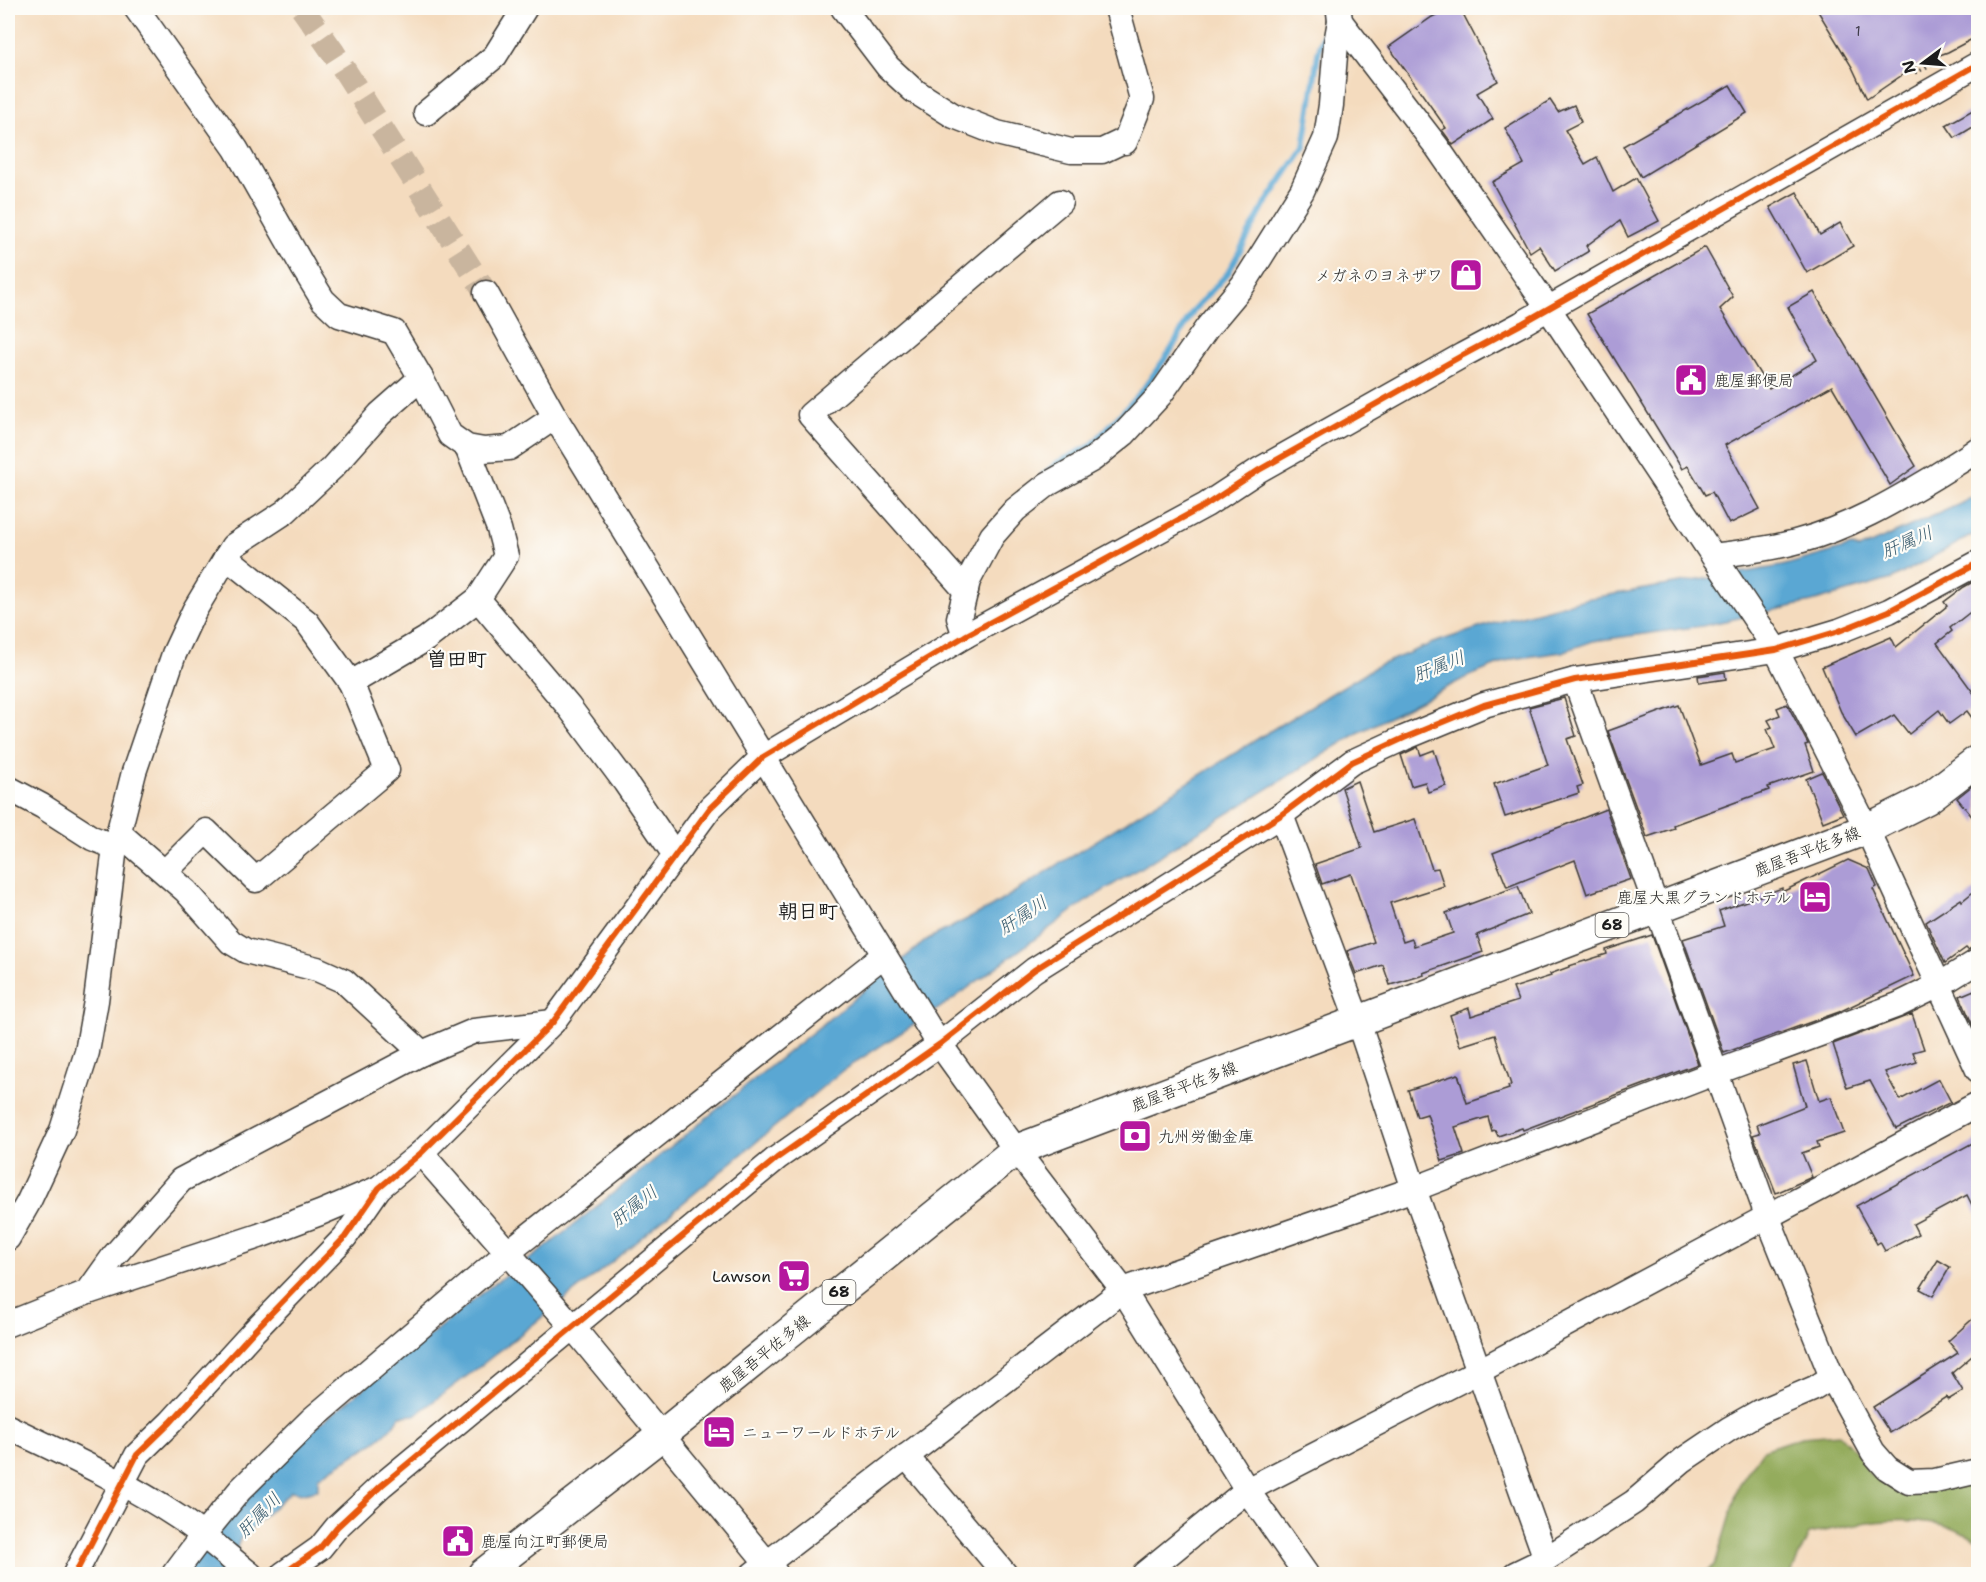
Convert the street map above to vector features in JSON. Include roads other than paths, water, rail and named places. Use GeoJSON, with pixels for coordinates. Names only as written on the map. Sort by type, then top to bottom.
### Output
{"type":"FeatureCollection","features":[{"type":"Feature","properties":{"kind":"main road","name":"鹿屋吾平佐多線"},"geometry":{"type":"LineString","coordinates":[[483,1575],[662,1435],[1016,1150],[1867,829],[1927,799],[1978,760]]}},
{"type":"Feature","properties":{"kind":"street"},"geometry":{"type":"LineString","coordinates":[[136,8],[236,149],[324,300],[339,315],[394,332],[450,435],[467,447],[484,450],[509,447],[555,417]]}},
{"type":"Feature","properties":{"kind":"street"},"geometry":{"type":"LineString","coordinates":[[426,113],[495,56],[525,8]]}},
{"type":"Feature","properties":{"kind":"street"},"geometry":{"type":"LineString","coordinates":[[843,8],[888,67],[914,90],[954,116],[997,133],[1071,151],[1102,151],[1125,142],[1142,99],[1117,8]]}},
{"type":"Feature","properties":{"kind":"street"},"geometry":{"type":"LineString","coordinates":[[1339,14],[1437,147],[1548,308],[1773,646],[1867,829],[1978,1070]]}},
{"type":"Feature","properties":{"kind":"street"},"geometry":{"type":"LineString","coordinates":[[965,636],[959,618],[968,581],[992,536],[1015,510],[1048,484],[1093,459],[1124,434],[1160,395],[1207,328],[1243,285],[1302,191],[1326,138],[1339,14]]}},
{"type":"Feature","properties":{"kind":"street"},"geometry":{"type":"LineString","coordinates":[[75,1575],[121,1482],[137,1455],[171,1422],[254,1330],[345,1238],[379,1188],[421,1153],[553,1022],[710,808],[763,757],[965,636],[1206,505],[1259,470],[1978,64]]}},
{"type":"Feature","properties":{"kind":"street"},"geometry":{"type":"LineString","coordinates":[[966,591],[810,416],[1060,202]]}},
{"type":"Feature","properties":{"kind":"street"},"geometry":{"type":"LineString","coordinates":[[486,293],[555,417],[937,1040],[1016,1150],[1123,1290],[1247,1490],[1306,1575]]}},
{"type":"Feature","properties":{"kind":"street"},"geometry":{"type":"LineString","coordinates":[[8,1238],[28,1203],[62,1130],[87,1052],[117,840],[134,772],[174,654],[194,611],[233,546],[285,512],[332,468],[380,414],[421,378]]}},
{"type":"Feature","properties":{"kind":"street"},"geometry":{"type":"LineString","coordinates":[[351,683],[426,639],[478,599],[506,556],[499,530],[467,447]]}},
{"type":"Feature","properties":{"kind":"street"},"geometry":{"type":"LineString","coordinates":[[1717,562],[1801,541],[1869,514],[1978,449]]}},
{"type":"Feature","properties":{"kind":"street"},"geometry":{"type":"LineString","coordinates":[[165,872],[206,831],[256,880],[387,770],[351,683],[307,622],[226,557]]}},
{"type":"Feature","properties":{"kind":"street"},"geometry":{"type":"LineString","coordinates":[[282,1575],[320,1548],[337,1527],[382,1485],[569,1323],[777,1158],[1034,970],[1281,815],[1353,762],[1484,705],[1575,680],[1773,646],[1839,631],[1889,611],[1978,563]]}},
{"type":"Feature","properties":{"kind":"street"},"geometry":{"type":"LineString","coordinates":[[478,599],[570,707],[675,855]]}},
{"type":"Feature","properties":{"kind":"street"},"geometry":{"type":"LineString","coordinates":[[1575,680],[1768,1218],[1832,1377],[1874,1452],[1887,1468],[1909,1482],[1935,1481],[1978,1471]]}},
{"type":"Feature","properties":{"kind":"street"},"geometry":{"type":"LineString","coordinates":[[8,788],[42,806],[92,838],[117,840],[165,872],[186,891],[231,942],[246,951],[317,969],[345,981],[422,1053]]}},
{"type":"Feature","properties":{"kind":"street"},"geometry":{"type":"LineString","coordinates":[[1281,815],[1358,1021],[1414,1189],[1546,1559]]}},
{"type":"Feature","properties":{"kind":"street"},"geometry":{"type":"LineString","coordinates":[[174,1575],[206,1538],[240,1490],[311,1420],[511,1256],[887,960]]}},
{"type":"Feature","properties":{"kind":"street"},"geometry":{"type":"LineString","coordinates":[[421,1153],[569,1323],[662,1435],[765,1571],[906,1456],[1123,1290],[1414,1189],[1898,1005],[1939,985],[1978,961]]}},
{"type":"Feature","properties":{"kind":"street"},"geometry":{"type":"LineString","coordinates":[[88,1292],[113,1257],[181,1180],[422,1053],[474,1031],[553,1022]]}},
{"type":"Feature","properties":{"kind":"street"},"geometry":{"type":"LineString","coordinates":[[1144,1575],[1247,1490],[1479,1371],[1978,1104]]}},
{"type":"Feature","properties":{"kind":"street"},"geometry":{"type":"LineString","coordinates":[[8,1324],[88,1292],[259,1236],[379,1188]]}},
{"type":"Feature","properties":{"kind":"street"},"geometry":{"type":"LineString","coordinates":[[1515,1575],[1546,1559],[1634,1502],[1683,1460],[1729,1429],[1815,1388],[1832,1377]]}},
{"type":"Feature","properties":{"kind":"street"},"geometry":{"type":"LineString","coordinates":[[8,1427],[121,1482],[179,1517],[250,1575]]}},
{"type":"Feature","properties":{"kind":"street"},"geometry":{"type":"LineString","coordinates":[[906,1456],[1005,1575]]}},
{"type":"Feature","properties":{"kind":"water","name":"肝属川"},"geometry":{"type":"Polygon","coordinates":[[[1978,494],[1978,532],[1892,579],[1812,602],[1702,626],[1593,641],[1562,652],[1512,659],[1465,678],[1358,733],[1085,902],[949,1002],[843,1070],[607,1266],[479,1367],[415,1415],[400,1416],[385,1434],[318,1478],[318,1490],[303,1493],[291,1491],[240,1539],[237,1547],[240,1560],[227,1574],[182,1574],[215,1529],[318,1425],[492,1285],[545,1248],[928,939],[991,907],[1375,667],[1433,643],[1491,624],[1585,599],[1782,566],[1852,546],[1859,549],[1978,494]]]}},
{"type":"Feature","properties":{"kind":"waterway"},"geometry":{"type":"LineString","coordinates":[[1043,475],[1057,463],[1091,446],[1142,391],[1171,350],[1193,311],[1228,273],[1264,206],[1304,147],[1318,54],[1329,12]]}},
{"type":"Feature","properties":{"kind":"tunnel"},"geometry":{"type":"LineString","coordinates":[[302,8],[333,52],[486,293]]}},
{"type":"Feature","properties":{"kind":"place","name":"メガネのヨネザワ"},"geometry":{"type":"Point","coordinates":[1466,275]}},
{"type":"Feature","properties":{"kind":"place","name":"鹿屋郵便局"},"geometry":{"type":"Point","coordinates":[1691,380]}},
{"type":"Feature","properties":{"kind":"place","name":"鹿屋大黒グランドホテル"},"geometry":{"type":"Point","coordinates":[1815,897]}},
{"type":"Feature","properties":{"kind":"place","name":"九州労働金庫"},"geometry":{"type":"Point","coordinates":[1135,1136]}},
{"type":"Feature","properties":{"kind":"place","name":"Lawson"},"geometry":{"type":"Point","coordinates":[794,1276]}},
{"type":"Feature","properties":{"kind":"place","name":"ニューワールドホテル"},"geometry":{"type":"Point","coordinates":[719,1432]}},
{"type":"Feature","properties":{"kind":"place","name":"鹿屋向江町郵便局"},"geometry":{"type":"Point","coordinates":[458,1541]}},
{"type":"Feature","properties":{"kind":"district","name":"曽田町"},"geometry":{"type":"Point","coordinates":[457,659]}},
{"type":"Feature","properties":{"kind":"district","name":"朝日町"},"geometry":{"type":"Point","coordinates":[808,911]}}]}
